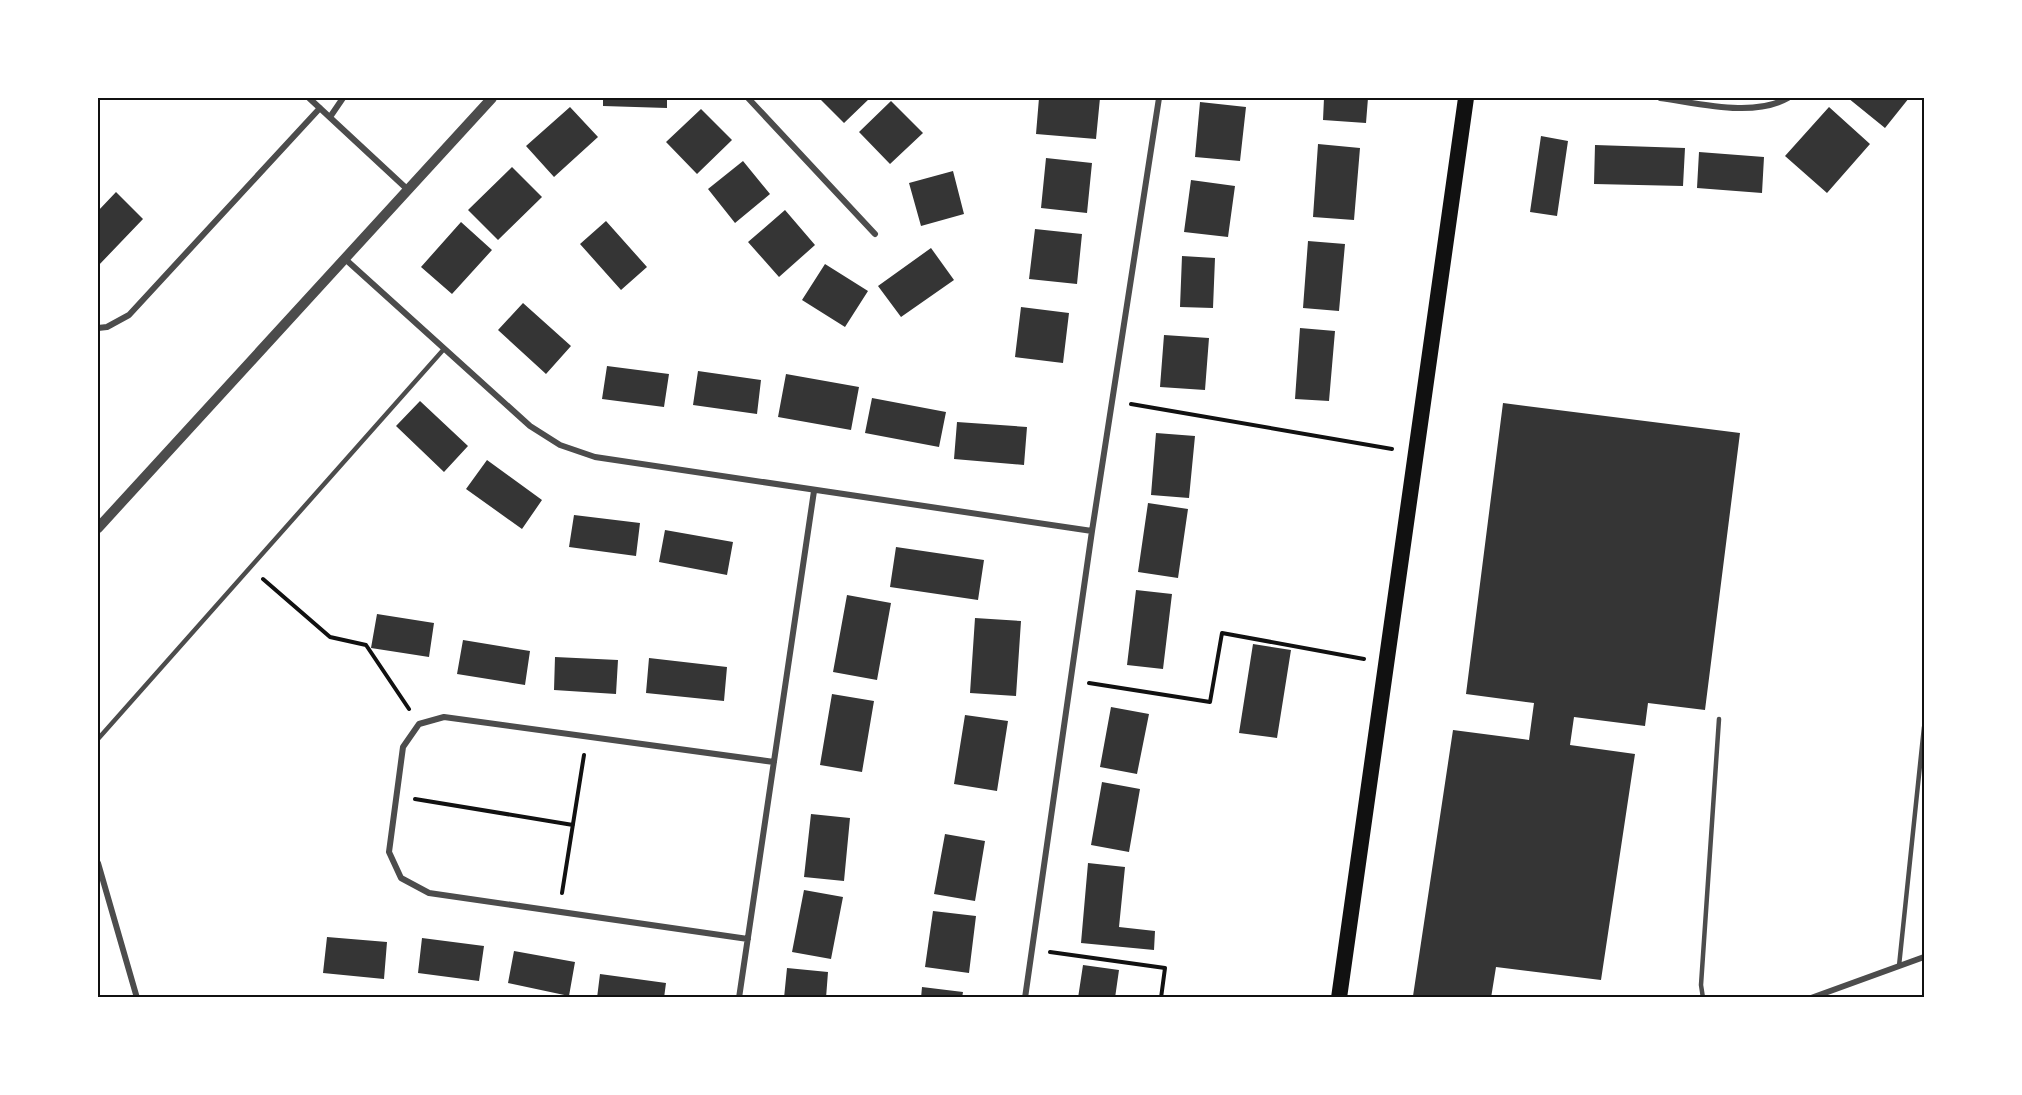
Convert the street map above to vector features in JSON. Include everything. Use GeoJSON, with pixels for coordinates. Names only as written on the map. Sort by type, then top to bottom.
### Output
{"type":"FeatureCollection","features":[{"type":"Feature","properties":{"kind":"highway"},"geometry":{"type":"LineString","coordinates":[[1339,998],[1466,98]]}},
{"type":"Feature","properties":{"kind":"street"},"geometry":{"type":"LineString","coordinates":[[309,98],[407,189]]}},
{"type":"Feature","properties":{"kind":"street"},"geometry":{"type":"LineString","coordinates":[[330,117],[343,98]]}},
{"type":"Feature","properties":{"kind":"street"},"geometry":{"type":"LineString","coordinates":[[98,528],[492,98]]}},
{"type":"Feature","properties":{"kind":"street"},"geometry":{"type":"LineString","coordinates":[[748,98],[875,234]]}},
{"type":"Feature","properties":{"kind":"street"},"geometry":{"type":"LineString","coordinates":[[1025,998],[1092,531],[1159,98]]}},
{"type":"Feature","properties":{"kind":"street"},"geometry":{"type":"LineString","coordinates":[[1660,98],[1744,109],[1766,106],[1788,98]]}},
{"type":"Feature","properties":{"kind":"street"},"geometry":{"type":"LineString","coordinates":[[98,328],[107,327],[129,315],[320,108]]}},
{"type":"Feature","properties":{"kind":"street"},"geometry":{"type":"LineString","coordinates":[[343,258],[530,426],[560,445],[594,457],[1092,531]]}},
{"type":"Feature","properties":{"kind":"street"},"geometry":{"type":"LineString","coordinates":[[739,998],[814,491]]}},
{"type":"Feature","properties":{"kind":"street"},"geometry":{"type":"LineString","coordinates":[[748,939],[429,893],[401,878],[389,852],[403,747],[418,724],[444,717],[774,762]]}},
{"type":"Feature","properties":{"kind":"street"},"geometry":{"type":"LineString","coordinates":[[98,864],[137,998]]}},
{"type":"Feature","properties":{"kind":"street"},"geometry":{"type":"LineString","coordinates":[[1811,998],[1924,957]]}},
{"type":"Feature","properties":{"kind":"lane"},"geometry":{"type":"LineString","coordinates":[[98,739],[444,349]]}},
{"type":"Feature","properties":{"kind":"lane"},"geometry":{"type":"LineString","coordinates":[[1703,998],[1701,985],[1719,719]]}},
{"type":"Feature","properties":{"kind":"lane"},"geometry":{"type":"LineString","coordinates":[[1899,966],[1924,727]]}},
{"type":"Feature","properties":{"kind":"path"},"geometry":{"type":"LineString","coordinates":[[1112,401],[1416,453]]}},
{"type":"Feature","properties":{"kind":"path"},"geometry":{"type":"LineString","coordinates":[[249,567],[330,637],[366,645],[418,724]]}},
{"type":"Feature","properties":{"kind":"path"},"geometry":{"type":"LineString","coordinates":[[1071,680],[1210,702],[1222,633],[1386,664]]}},
{"type":"Feature","properties":{"kind":"path"},"geometry":{"type":"LineString","coordinates":[[560,912],[587,737]]}},
{"type":"Feature","properties":{"kind":"path"},"geometry":{"type":"LineString","coordinates":[[396,796],[573,825]]}},
{"type":"Feature","properties":{"kind":"path"},"geometry":{"type":"LineString","coordinates":[[1032,949],[1166,968],[1161,998]]}},
{"type":"Feature","properties":{"kind":"building"},"geometry":{"type":"Polygon","coordinates":[[[603,98],[667,98],[667,108],[603,106],[603,98]]]}},
{"type":"Feature","properties":{"kind":"building"},"geometry":{"type":"Polygon","coordinates":[[[819,98],[870,98],[844,123],[819,98]]]}},
{"type":"Feature","properties":{"kind":"building"},"geometry":{"type":"Polygon","coordinates":[[[1039,98],[1100,98],[1096,139],[1036,134],[1039,98]]]}},
{"type":"Feature","properties":{"kind":"building"},"geometry":{"type":"Polygon","coordinates":[[[1324,98],[1368,98],[1366,123],[1323,120],[1324,98]]]}},
{"type":"Feature","properties":{"kind":"building"},"geometry":{"type":"Polygon","coordinates":[[[1848,98],[1909,98],[1885,128],[1848,98]]]}},
{"type":"Feature","properties":{"kind":"building"},"geometry":{"type":"Polygon","coordinates":[[[891,101],[923,133],[890,164],[859,132],[891,101]]]}},
{"type":"Feature","properties":{"kind":"building"},"geometry":{"type":"Polygon","coordinates":[[[1200,102],[1246,107],[1240,161],[1195,157],[1200,102]]]}},
{"type":"Feature","properties":{"kind":"building"},"geometry":{"type":"Polygon","coordinates":[[[570,107],[598,137],[554,177],[526,146],[570,107]]]}},
{"type":"Feature","properties":{"kind":"building"},"geometry":{"type":"Polygon","coordinates":[[[1829,107],[1870,144],[1827,193],[1785,156],[1829,107]]]}},
{"type":"Feature","properties":{"kind":"building"},"geometry":{"type":"Polygon","coordinates":[[[701,109],[732,140],[697,174],[666,142],[701,109]]]}},
{"type":"Feature","properties":{"kind":"building"},"geometry":{"type":"Polygon","coordinates":[[[1541,136],[1568,141],[1557,216],[1530,212],[1541,136]]]}},
{"type":"Feature","properties":{"kind":"building"},"geometry":{"type":"Polygon","coordinates":[[[1318,144],[1360,148],[1354,220],[1313,217],[1318,144]]]}},
{"type":"Feature","properties":{"kind":"building"},"geometry":{"type":"Polygon","coordinates":[[[1595,145],[1685,148],[1683,186],[1594,184],[1595,145]]]}},
{"type":"Feature","properties":{"kind":"building"},"geometry":{"type":"Polygon","coordinates":[[[1699,152],[1764,157],[1762,193],[1697,188],[1699,152]]]}},
{"type":"Feature","properties":{"kind":"building"},"geometry":{"type":"Polygon","coordinates":[[[1046,158],[1092,163],[1087,213],[1041,208],[1046,158]]]}},
{"type":"Feature","properties":{"kind":"building"},"geometry":{"type":"Polygon","coordinates":[[[743,161],[770,194],[735,223],[708,189],[743,161]]]}},
{"type":"Feature","properties":{"kind":"building"},"geometry":{"type":"Polygon","coordinates":[[[512,167],[542,197],[498,240],[468,210],[512,167]]]}},
{"type":"Feature","properties":{"kind":"building"},"geometry":{"type":"Polygon","coordinates":[[[953,171],[964,214],[921,226],[909,183],[953,171]]]}},
{"type":"Feature","properties":{"kind":"building"},"geometry":{"type":"Polygon","coordinates":[[[1191,180],[1235,186],[1228,237],[1184,232],[1191,180]]]}},
{"type":"Feature","properties":{"kind":"building"},"geometry":{"type":"Polygon","coordinates":[[[116,192],[143,219],[98,266],[98,211],[116,192]]]}},
{"type":"Feature","properties":{"kind":"building"},"geometry":{"type":"Polygon","coordinates":[[[785,210],[815,245],[779,277],[748,242],[785,210]]]}},
{"type":"Feature","properties":{"kind":"building"},"geometry":{"type":"Polygon","coordinates":[[[606,221],[647,267],[621,290],[580,244],[606,221]]]}},
{"type":"Feature","properties":{"kind":"building"},"geometry":{"type":"Polygon","coordinates":[[[461,222],[492,250],[452,294],[421,267],[461,222]]]}},
{"type":"Feature","properties":{"kind":"building"},"geometry":{"type":"Polygon","coordinates":[[[1035,229],[1082,234],[1077,284],[1029,279],[1035,229]]]}},
{"type":"Feature","properties":{"kind":"building"},"geometry":{"type":"Polygon","coordinates":[[[1308,241],[1345,244],[1339,311],[1303,308],[1308,241]]]}},
{"type":"Feature","properties":{"kind":"building"},"geometry":{"type":"Polygon","coordinates":[[[931,248],[954,280],[901,317],[878,286],[931,248]]]}},
{"type":"Feature","properties":{"kind":"building"},"geometry":{"type":"Polygon","coordinates":[[[1182,256],[1215,258],[1213,308],[1180,307],[1182,256]]]}},
{"type":"Feature","properties":{"kind":"building"},"geometry":{"type":"Polygon","coordinates":[[[825,264],[868,291],[845,327],[802,300],[825,264]]]}},
{"type":"Feature","properties":{"kind":"building"},"geometry":{"type":"Polygon","coordinates":[[[523,303],[571,346],[546,374],[498,330],[523,303]]]}},
{"type":"Feature","properties":{"kind":"building"},"geometry":{"type":"Polygon","coordinates":[[[1021,307],[1069,313],[1063,363],[1015,357],[1021,307]]]}},
{"type":"Feature","properties":{"kind":"building"},"geometry":{"type":"Polygon","coordinates":[[[1300,328],[1335,331],[1329,401],[1295,399],[1300,328]]]}},
{"type":"Feature","properties":{"kind":"building"},"geometry":{"type":"Polygon","coordinates":[[[1164,335],[1209,338],[1205,390],[1160,387],[1164,335]]]}},
{"type":"Feature","properties":{"kind":"building"},"geometry":{"type":"Polygon","coordinates":[[[607,366],[669,374],[664,407],[602,399],[607,366]]]}},
{"type":"Feature","properties":{"kind":"building"},"geometry":{"type":"Polygon","coordinates":[[[698,371],[761,380],[757,414],[693,405],[698,371]]]}},
{"type":"Feature","properties":{"kind":"building"},"geometry":{"type":"Polygon","coordinates":[[[786,374],[859,387],[851,430],[778,417],[786,374]]]}},
{"type":"Feature","properties":{"kind":"building"},"geometry":{"type":"Polygon","coordinates":[[[872,398],[946,412],[939,447],[865,433],[872,398]]]}},
{"type":"Feature","properties":{"kind":"building"},"geometry":{"type":"Polygon","coordinates":[[[420,401],[468,446],[444,472],[396,426],[420,401]]]}},
{"type":"Feature","properties":{"kind":"building"},"geometry":{"type":"Polygon","coordinates":[[[1503,403],[1740,433],[1705,710],[1648,703],[1645,726],[1574,717],[1570,745],[1635,754],[1601,980],[1496,967],[1491,998],[1413,996],[1453,730],[1529,740],[1534,703],[1466,694],[1503,403]]]}},
{"type":"Feature","properties":{"kind":"building"},"geometry":{"type":"Polygon","coordinates":[[[957,422],[1027,427],[1024,465],[954,459],[957,422]]]}},
{"type":"Feature","properties":{"kind":"building"},"geometry":{"type":"Polygon","coordinates":[[[1156,433],[1195,436],[1189,498],[1151,495],[1156,433]]]}},
{"type":"Feature","properties":{"kind":"building"},"geometry":{"type":"Polygon","coordinates":[[[487,460],[542,500],[522,529],[466,489],[487,460]]]}},
{"type":"Feature","properties":{"kind":"building"},"geometry":{"type":"Polygon","coordinates":[[[1148,503],[1188,509],[1178,578],[1138,572],[1148,503]]]}},
{"type":"Feature","properties":{"kind":"building"},"geometry":{"type":"Polygon","coordinates":[[[574,515],[640,523],[636,556],[569,547],[574,515]]]}},
{"type":"Feature","properties":{"kind":"building"},"geometry":{"type":"Polygon","coordinates":[[[665,530],[733,542],[727,575],[659,562],[665,530]]]}},
{"type":"Feature","properties":{"kind":"building"},"geometry":{"type":"Polygon","coordinates":[[[896,547],[984,560],[978,600],[890,587],[896,547]]]}},
{"type":"Feature","properties":{"kind":"building"},"geometry":{"type":"Polygon","coordinates":[[[1136,590],[1172,594],[1163,669],[1127,665],[1136,590]]]}},
{"type":"Feature","properties":{"kind":"building"},"geometry":{"type":"Polygon","coordinates":[[[847,595],[891,603],[877,680],[833,672],[847,595]]]}},
{"type":"Feature","properties":{"kind":"building"},"geometry":{"type":"Polygon","coordinates":[[[377,614],[434,623],[429,657],[371,648],[377,614]]]}},
{"type":"Feature","properties":{"kind":"building"},"geometry":{"type":"Polygon","coordinates":[[[975,618],[1021,621],[1016,696],[970,693],[975,618]]]}},
{"type":"Feature","properties":{"kind":"building"},"geometry":{"type":"Polygon","coordinates":[[[463,640],[530,651],[525,685],[457,674],[463,640]]]}},
{"type":"Feature","properties":{"kind":"building"},"geometry":{"type":"Polygon","coordinates":[[[1253,644],[1291,650],[1277,738],[1239,733],[1253,644]]]}},
{"type":"Feature","properties":{"kind":"building"},"geometry":{"type":"Polygon","coordinates":[[[555,657],[618,660],[616,694],[554,690],[555,657]]]}},
{"type":"Feature","properties":{"kind":"building"},"geometry":{"type":"Polygon","coordinates":[[[649,658],[727,667],[724,701],[646,693],[649,658]]]}},
{"type":"Feature","properties":{"kind":"building"},"geometry":{"type":"Polygon","coordinates":[[[832,694],[874,701],[862,772],[820,765],[832,694]]]}},
{"type":"Feature","properties":{"kind":"building"},"geometry":{"type":"Polygon","coordinates":[[[1111,707],[1149,714],[1137,774],[1100,767],[1111,707]]]}},
{"type":"Feature","properties":{"kind":"building"},"geometry":{"type":"Polygon","coordinates":[[[965,715],[1008,721],[997,791],[954,784],[965,715]]]}},
{"type":"Feature","properties":{"kind":"building"},"geometry":{"type":"Polygon","coordinates":[[[1102,782],[1140,789],[1129,852],[1091,845],[1102,782]]]}},
{"type":"Feature","properties":{"kind":"building"},"geometry":{"type":"Polygon","coordinates":[[[811,814],[850,818],[844,881],[804,877],[811,814]]]}},
{"type":"Feature","properties":{"kind":"building"},"geometry":{"type":"Polygon","coordinates":[[[945,834],[985,841],[975,901],[934,894],[945,834]]]}},
{"type":"Feature","properties":{"kind":"building"},"geometry":{"type":"Polygon","coordinates":[[[1088,863],[1125,867],[1119,927],[1155,931],[1154,950],[1081,943],[1088,863]]]}},
{"type":"Feature","properties":{"kind":"building"},"geometry":{"type":"Polygon","coordinates":[[[804,890],[843,897],[831,959],[792,952],[804,890]]]}},
{"type":"Feature","properties":{"kind":"building"},"geometry":{"type":"Polygon","coordinates":[[[933,911],[976,916],[969,973],[925,967],[933,911]]]}},
{"type":"Feature","properties":{"kind":"building"},"geometry":{"type":"Polygon","coordinates":[[[327,937],[387,942],[384,979],[323,973],[327,937]]]}},
{"type":"Feature","properties":{"kind":"building"},"geometry":{"type":"Polygon","coordinates":[[[422,938],[484,946],[479,981],[418,973],[422,938]]]}},
{"type":"Feature","properties":{"kind":"building"},"geometry":{"type":"Polygon","coordinates":[[[514,951],[575,962],[569,996],[508,983],[514,951]]]}},
{"type":"Feature","properties":{"kind":"building"},"geometry":{"type":"Polygon","coordinates":[[[1083,965],[1119,970],[1115,998],[1078,998],[1083,965]]]}},
{"type":"Feature","properties":{"kind":"building"},"geometry":{"type":"Polygon","coordinates":[[[787,968],[828,972],[826,998],[784,998],[787,968]]]}},
{"type":"Feature","properties":{"kind":"building"},"geometry":{"type":"Polygon","coordinates":[[[600,974],[666,983],[664,998],[597,998],[600,974]]]}},
{"type":"Feature","properties":{"kind":"building"},"geometry":{"type":"Polygon","coordinates":[[[922,987],[963,992],[962,998],[921,998],[922,987]]]}}]}
